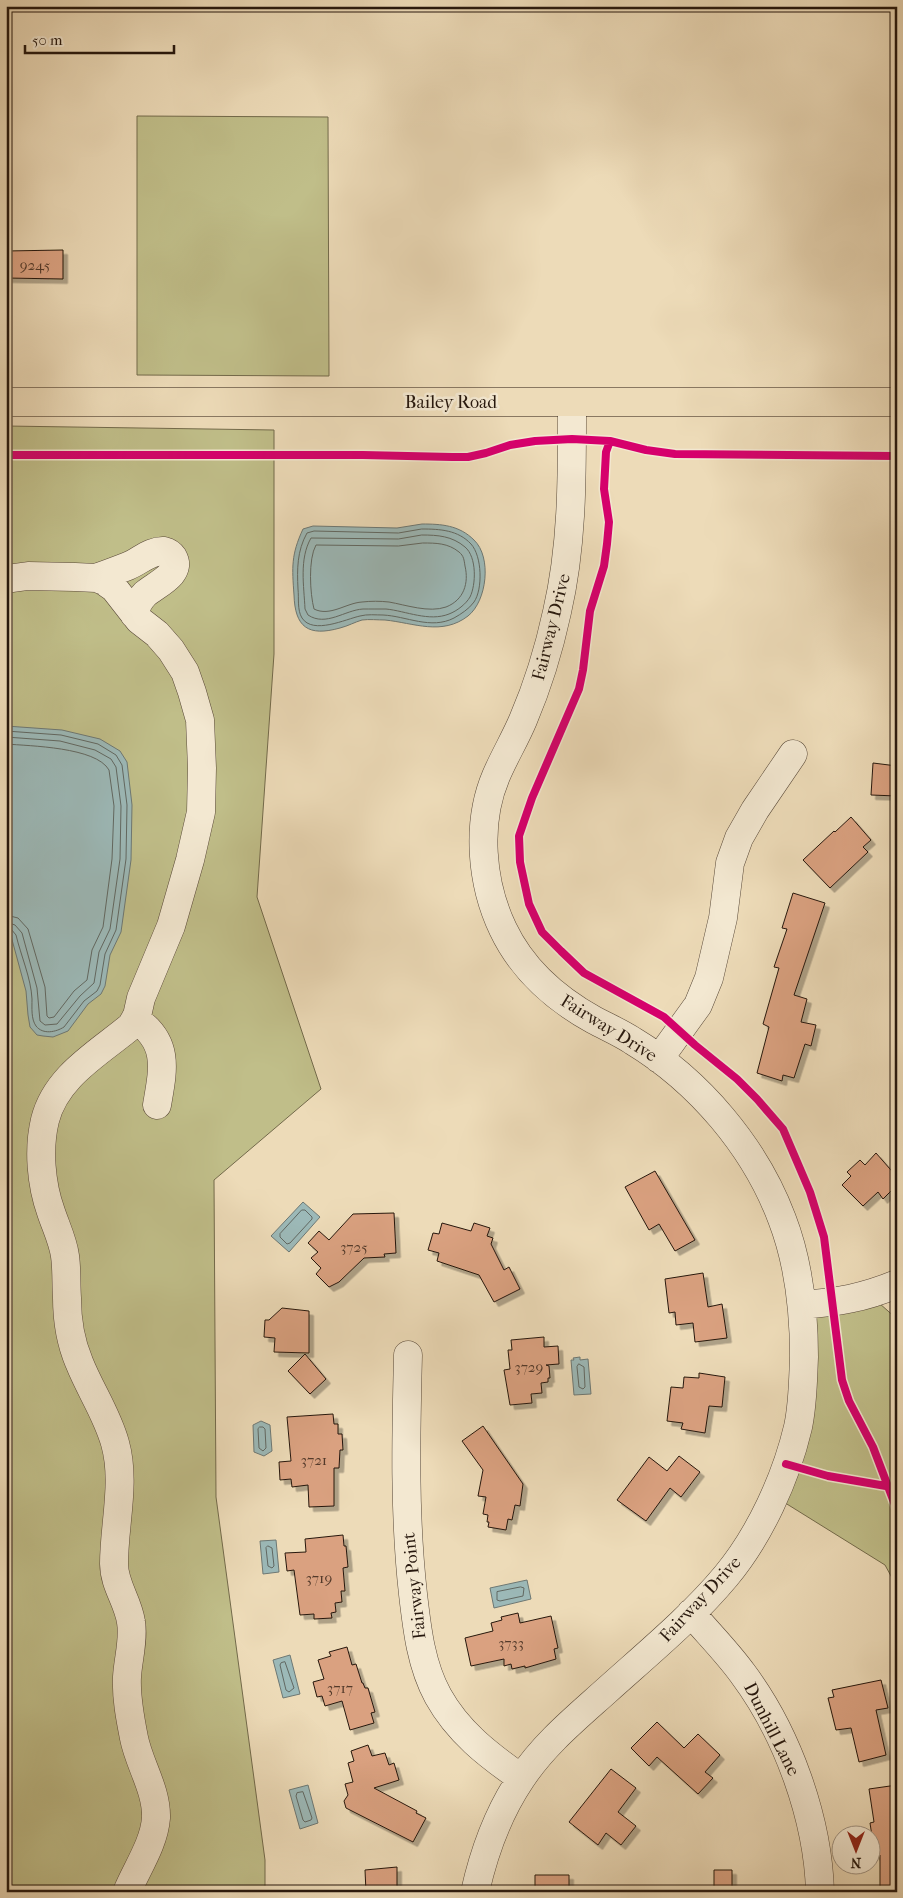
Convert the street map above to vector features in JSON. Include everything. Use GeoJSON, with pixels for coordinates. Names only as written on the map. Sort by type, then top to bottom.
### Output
{"type":"FeatureCollection","features":[{"type":"Feature","properties":{"kind":"main road","name":"Bailey Road"},"geometry":{"type":"LineString","coordinates":[[6,402],[897,402]]}},
{"type":"Feature","properties":{"kind":"street","name":"Fairway Drive"},"geometry":{"type":"LineString","coordinates":[[475,1892],[482,1861],[499,1818],[521,1778],[539,1755],[566,1727],[691,1613],[726,1575],[752,1540],[770,1504],[786,1464],[798,1427],[803,1389],[802,1305],[795,1262],[782,1220],[764,1182],[739,1141],[715,1110],[689,1084],[659,1059],[633,1040],[566,1004],[541,982],[520,958],[503,929],[491,899],[485,871],[486,812],[494,780],[521,726],[536,688],[559,604],[565,571],[570,526],[572,403]]}},
{"type":"Feature","properties":{"kind":"street"},"geometry":{"type":"LineString","coordinates":[[6,579],[28,576],[96,578],[116,571],[154,552],[167,551],[172,555],[175,567],[172,572],[145,594],[137,604],[134,614]]}},
{"type":"Feature","properties":{"kind":"street"},"geometry":{"type":"LineString","coordinates":[[96,578],[114,588],[134,614],[158,634],[185,672],[200,720],[202,768],[201,812],[190,860],[171,926],[144,991],[135,1020],[132,1026],[77,1069],[62,1086],[53,1099],[45,1119],[41,1142],[46,1192],[65,1256],[70,1329],[78,1361],[108,1422],[116,1445],[119,1465],[114,1565],[117,1584],[131,1620],[132,1637],[127,1680],[134,1739],[154,1799],[156,1816],[154,1830],[147,1850],[128,1892]]}},
{"type":"Feature","properties":{"kind":"street"},"geometry":{"type":"LineString","coordinates":[[659,1059],[698,1005],[709,978],[723,918],[730,863],[739,838],[755,810],[793,754]]}},
{"type":"Feature","properties":{"kind":"street"},"geometry":{"type":"LineString","coordinates":[[135,1020],[151,1032],[161,1052],[163,1071],[158,1105]]}},
{"type":"Feature","properties":{"kind":"street"},"geometry":{"type":"LineString","coordinates":[[802,1305],[833,1303],[870,1295],[897,1284]]}},
{"type":"Feature","properties":{"kind":"street","name":"Fairway Point"},"geometry":{"type":"LineString","coordinates":[[408,1355],[407,1520],[416,1622],[424,1659],[437,1695],[450,1716],[465,1734],[490,1757],[521,1778]]}},
{"type":"Feature","properties":{"kind":"street","name":"Dunhill Lane"},"geometry":{"type":"LineString","coordinates":[[691,1613],[744,1675],[770,1718],[796,1771],[811,1827],[820,1892]]}},
{"type":"Feature","properties":{"kind":"shaded area"},"geometry":{"type":"Polygon","coordinates":[[[137,116],[328,117],[329,376],[137,375],[137,116]]]}},
{"type":"Feature","properties":{"kind":"shaded area"},"geometry":{"type":"Polygon","coordinates":[[[6,426],[274,430],[274,654],[257,897],[321,1089],[214,1180],[216,1497],[265,1860],[265,1892],[6,1892],[6,426]]]}},
{"type":"Feature","properties":{"kind":"shaded area"},"geometry":{"type":"Polygon","coordinates":[[[870,1295],[897,1319],[897,1587],[885,1565],[774,1496],[786,1464],[802,1305],[870,1295]]]}},
{"type":"Feature","properties":{"kind":"water"},"geometry":{"type":"Polygon","coordinates":[[[422,524],[456,528],[474,540],[480,548],[485,568],[485,579],[479,600],[468,616],[458,622],[438,627],[385,620],[362,620],[329,630],[319,631],[305,627],[297,615],[293,585],[294,554],[303,529],[313,526],[397,528],[422,524]]]}},
{"type":"Feature","properties":{"kind":"water"},"geometry":{"type":"Polygon","coordinates":[[[6,726],[62,730],[100,739],[120,751],[127,762],[132,805],[131,860],[121,932],[110,955],[105,986],[101,994],[88,1004],[68,1031],[53,1037],[37,1035],[30,1027],[26,991],[11,936],[6,931],[6,726]]]}},
{"type":"Feature","properties":{"kind":"water"},"geometry":{"type":"Polygon","coordinates":[[[303,1202],[320,1217],[289,1252],[271,1236],[303,1202]]]}},
{"type":"Feature","properties":{"kind":"water"},"geometry":{"type":"Polygon","coordinates":[[[580,1357],[580,1360],[588,1359],[591,1394],[574,1395],[571,1360],[580,1357]]]}},
{"type":"Feature","properties":{"kind":"water"},"geometry":{"type":"Polygon","coordinates":[[[261,1421],[270,1425],[272,1451],[264,1456],[254,1452],[253,1425],[261,1421]]]}},
{"type":"Feature","properties":{"kind":"water"},"geometry":{"type":"Polygon","coordinates":[[[276,1540],[279,1572],[263,1574],[260,1541],[276,1540]]]}},
{"type":"Feature","properties":{"kind":"water"},"geometry":{"type":"Polygon","coordinates":[[[527,1580],[531,1599],[494,1608],[490,1588],[527,1580]]]}},
{"type":"Feature","properties":{"kind":"water"},"geometry":{"type":"Polygon","coordinates":[[[290,1655],[300,1694],[283,1698],[273,1660],[290,1655]]]}},
{"type":"Feature","properties":{"kind":"water"},"geometry":{"type":"Polygon","coordinates":[[[308,1785],[318,1823],[300,1829],[289,1790],[308,1785]]]}},
{"type":"Feature","properties":{"kind":"building"},"geometry":{"type":"Polygon","coordinates":[[[63,250],[63,279],[6,278],[6,251],[63,250]]]}},
{"type":"Feature","properties":{"kind":"building"},"geometry":{"type":"Polygon","coordinates":[[[873,763],[897,766],[897,796],[871,795],[873,763]]]}},
{"type":"Feature","properties":{"kind":"building"},"geometry":{"type":"Polygon","coordinates":[[[851,817],[871,840],[863,847],[868,852],[830,888],[803,860],[851,817]]]}},
{"type":"Feature","properties":{"kind":"building"},"geometry":{"type":"Polygon","coordinates":[[[793,893],[825,903],[794,995],[807,999],[801,1022],[816,1025],[811,1046],[805,1044],[794,1078],[783,1075],[782,1081],[757,1073],[769,1027],[763,1024],[779,968],[774,967],[787,929],[782,928],[793,893]]]}},
{"type":"Feature","properties":{"kind":"building"},"geometry":{"type":"Polygon","coordinates":[[[876,1153],[897,1177],[897,1185],[883,1199],[878,1192],[863,1206],[842,1185],[851,1176],[847,1172],[860,1160],[865,1165],[876,1153]]]}},
{"type":"Feature","properties":{"kind":"building"},"geometry":{"type":"Polygon","coordinates":[[[655,1171],[695,1240],[675,1251],[659,1224],[649,1230],[625,1187],[655,1171]]]}},
{"type":"Feature","properties":{"kind":"building"},"geometry":{"type":"Polygon","coordinates":[[[394,1213],[396,1253],[384,1254],[385,1257],[364,1258],[339,1282],[329,1287],[316,1274],[321,1268],[311,1258],[318,1252],[308,1243],[319,1231],[329,1240],[353,1214],[394,1213]]]}},
{"type":"Feature","properties":{"kind":"building"},"geometry":{"type":"Polygon","coordinates":[[[442,1223],[471,1231],[474,1223],[490,1228],[487,1236],[493,1238],[491,1244],[504,1270],[509,1267],[520,1289],[494,1302],[479,1275],[437,1261],[439,1253],[428,1250],[433,1233],[439,1234],[442,1223]]]}},
{"type":"Feature","properties":{"kind":"building"},"geometry":{"type":"Polygon","coordinates":[[[703,1273],[708,1307],[722,1304],[727,1338],[695,1342],[693,1323],[676,1325],[675,1312],[669,1313],[665,1279],[703,1273]]]}},
{"type":"Feature","properties":{"kind":"building"},"geometry":{"type":"Polygon","coordinates":[[[282,1308],[309,1311],[309,1353],[274,1352],[275,1338],[264,1337],[265,1320],[269,1320],[282,1308]]]}},
{"type":"Feature","properties":{"kind":"building"},"geometry":{"type":"Polygon","coordinates":[[[544,1337],[544,1347],[558,1346],[559,1364],[546,1365],[549,1366],[550,1378],[548,1378],[548,1382],[541,1383],[542,1393],[531,1394],[532,1403],[510,1405],[504,1370],[510,1369],[508,1350],[512,1350],[511,1340],[544,1337]]]}},
{"type":"Feature","properties":{"kind":"building"},"geometry":{"type":"Polygon","coordinates":[[[305,1354],[326,1379],[310,1394],[288,1371],[305,1354]]]}},
{"type":"Feature","properties":{"kind":"building"},"geometry":{"type":"Polygon","coordinates":[[[699,1373],[725,1377],[722,1407],[709,1406],[705,1433],[681,1429],[683,1423],[667,1421],[671,1387],[683,1388],[684,1377],[699,1378],[699,1373]]]}},
{"type":"Feature","properties":{"kind":"building"},"geometry":{"type":"Polygon","coordinates":[[[333,1414],[334,1424],[338,1424],[338,1434],[342,1434],[343,1450],[340,1450],[339,1468],[334,1468],[334,1506],[309,1507],[308,1485],[292,1487],[291,1479],[280,1480],[279,1462],[291,1461],[287,1417],[333,1414]]]}},
{"type":"Feature","properties":{"kind":"building"},"geometry":{"type":"Polygon","coordinates":[[[483,1426],[523,1484],[520,1506],[515,1505],[512,1520],[508,1519],[506,1530],[488,1527],[488,1515],[483,1514],[486,1497],[478,1496],[483,1470],[462,1441],[483,1426]]]}},
{"type":"Feature","properties":{"kind":"building"},"geometry":{"type":"Polygon","coordinates":[[[679,1456],[700,1472],[681,1497],[670,1488],[646,1521],[617,1500],[649,1457],[667,1471],[679,1456]]]}},
{"type":"Feature","properties":{"kind":"building"},"geometry":{"type":"Polygon","coordinates":[[[343,1535],[348,1567],[343,1568],[345,1591],[341,1591],[342,1602],[335,1603],[336,1612],[331,1613],[332,1618],[314,1619],[314,1614],[300,1615],[294,1570],[287,1571],[285,1553],[306,1552],[305,1539],[343,1535]]]}},
{"type":"Feature","properties":{"kind":"building"},"geometry":{"type":"Polygon","coordinates":[[[518,1613],[520,1623],[551,1616],[558,1648],[554,1649],[556,1659],[525,1668],[525,1666],[512,1669],[511,1664],[504,1666],[504,1659],[471,1666],[465,1638],[493,1631],[491,1623],[502,1620],[501,1617],[518,1613]]]}},
{"type":"Feature","properties":{"kind":"building"},"geometry":{"type":"Polygon","coordinates":[[[347,1647],[352,1665],[356,1664],[362,1683],[365,1688],[368,1688],[375,1712],[371,1713],[374,1723],[350,1730],[342,1701],[325,1706],[322,1696],[317,1697],[313,1682],[324,1679],[318,1660],[331,1656],[329,1652],[347,1647]]]}},
{"type":"Feature","properties":{"kind":"building"},"geometry":{"type":"Polygon","coordinates":[[[881,1680],[888,1708],[876,1710],[886,1755],[859,1762],[851,1728],[836,1730],[828,1698],[834,1697],[832,1690],[881,1680]]]}},
{"type":"Feature","properties":{"kind":"building"},"geometry":{"type":"Polygon","coordinates":[[[657,1722],[684,1748],[698,1734],[720,1755],[705,1772],[713,1778],[698,1794],[657,1757],[649,1766],[631,1748],[657,1722]]]}},
{"type":"Feature","properties":{"kind":"building"},"geometry":{"type":"Polygon","coordinates":[[[368,1745],[372,1756],[385,1753],[389,1765],[394,1763],[399,1780],[374,1788],[417,1811],[416,1813],[426,1818],[413,1842],[346,1808],[344,1801],[348,1795],[345,1784],[353,1782],[348,1763],[354,1761],[351,1751],[368,1745]]]}},
{"type":"Feature","properties":{"kind":"building"},"geometry":{"type":"Polygon","coordinates":[[[611,1769],[636,1788],[618,1812],[636,1826],[621,1845],[606,1833],[598,1845],[569,1822],[611,1769]]]}},
{"type":"Feature","properties":{"kind":"building"},"geometry":{"type":"Polygon","coordinates":[[[897,1785],[897,1892],[880,1892],[880,1826],[870,1826],[870,1823],[874,1822],[869,1789],[897,1785]]]}},
{"type":"Feature","properties":{"kind":"building"},"geometry":{"type":"Polygon","coordinates":[[[397,1867],[397,1892],[366,1892],[365,1870],[397,1867]]]}},
{"type":"Feature","properties":{"kind":"building"},"geometry":{"type":"Polygon","coordinates":[[[714,1870],[732,1870],[732,1892],[714,1892],[714,1870]]]}},
{"type":"Feature","properties":{"kind":"building"},"geometry":{"type":"Polygon","coordinates":[[[535,1875],[569,1875],[569,1892],[535,1892],[535,1875]]]}},
{"type":"Feature","properties":{"kind":"cycle path"},"geometry":{"type":"LineString","coordinates":[[6,455],[363,455],[468,457],[510,445],[535,441],[572,439],[610,441],[646,450],[675,454],[897,456]]}},
{"type":"Feature","properties":{"kind":"cycle path"},"geometry":{"type":"LineString","coordinates":[[610,441],[606,452],[604,489],[609,522],[607,544],[604,566],[590,611],[579,689],[532,798],[519,836],[520,862],[529,904],[542,932],[584,973],[664,1017],[737,1079],[783,1129],[810,1192],[824,1237],[842,1380],[849,1401],[873,1447],[897,1510]]}},
{"type":"Feature","properties":{"kind":"cycle path"},"geometry":{"type":"LineString","coordinates":[[786,1464],[828,1476],[886,1486]]}}]}
